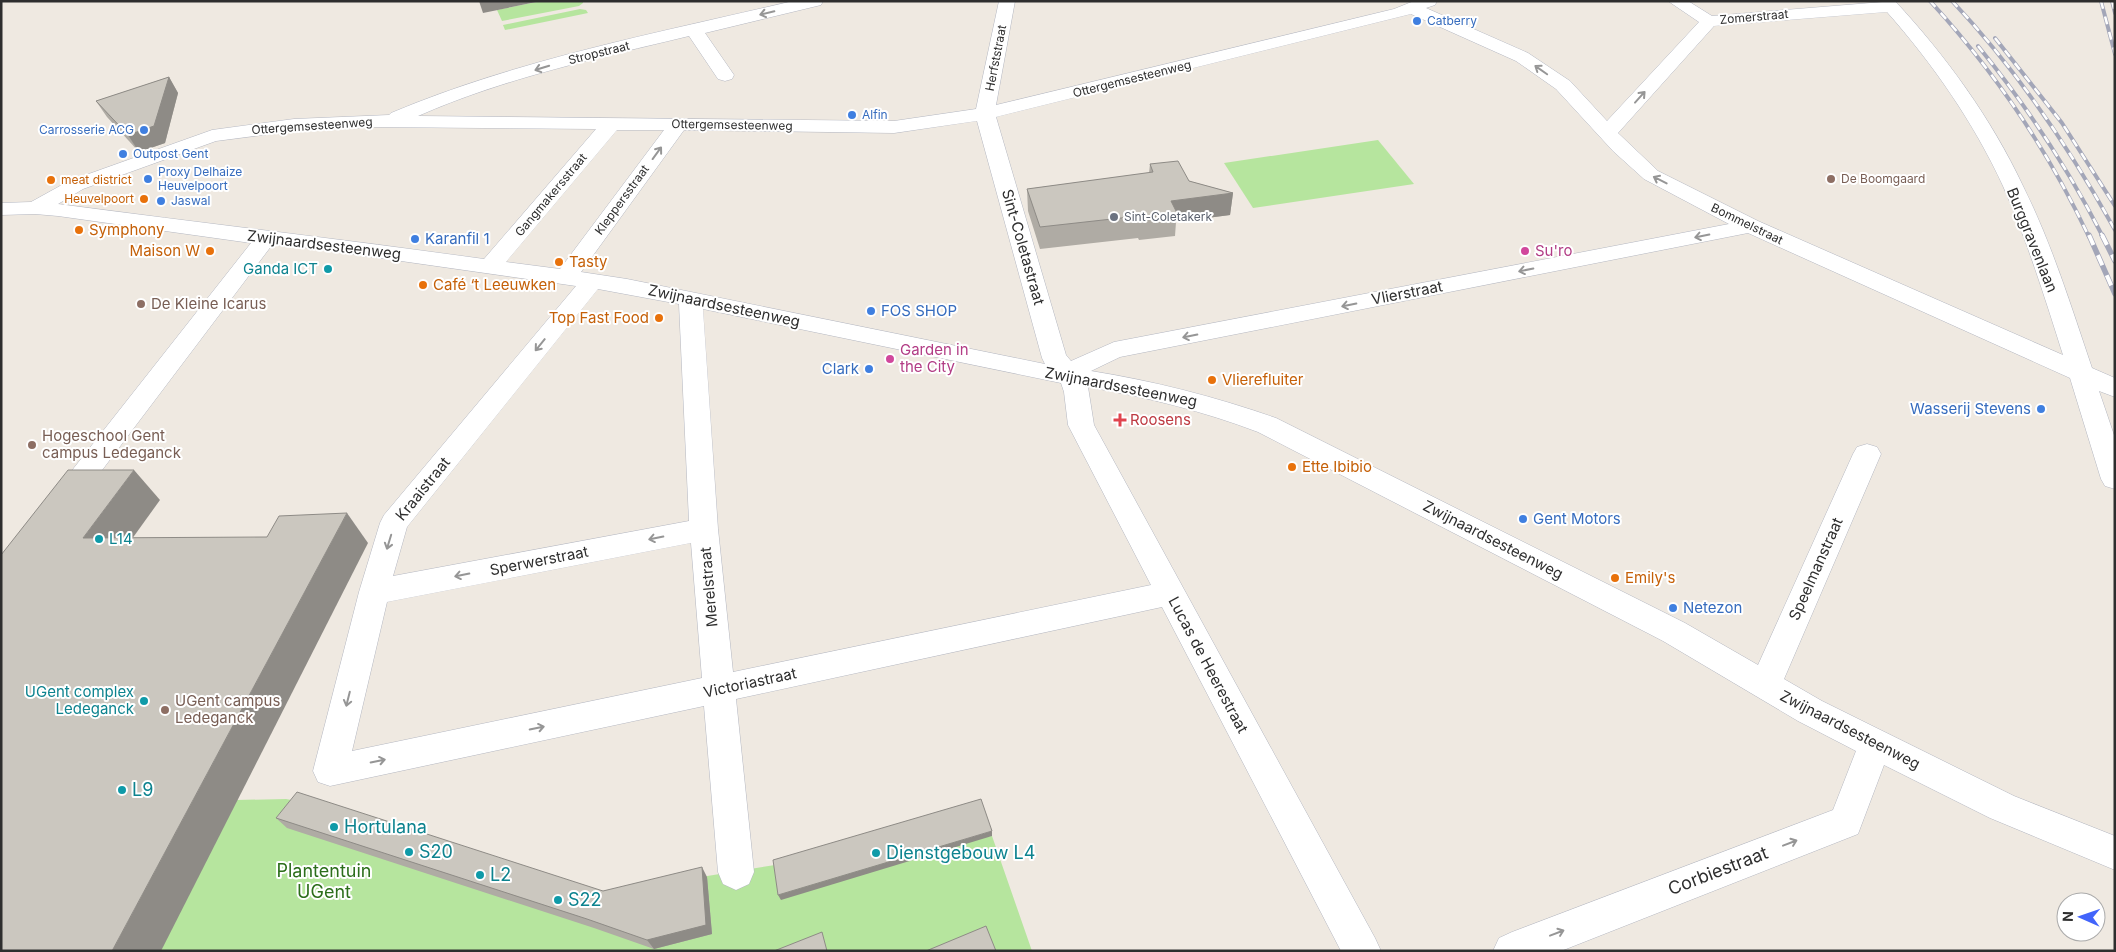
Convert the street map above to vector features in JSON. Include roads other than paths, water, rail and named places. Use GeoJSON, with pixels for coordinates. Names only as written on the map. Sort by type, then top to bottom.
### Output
{"type":"FeatureCollection","features":[{"type":"Feature","properties":{"kind":"street","name":"Stropstraat"},"geometry":{"type":"LineString","coordinates":[[389,121],[445,97],[545,67],[815,1]]}},
{"type":"Feature","properties":{"kind":"street","name":"Herfststraat"},"geometry":{"type":"LineString","coordinates":[[985,114],[1007,1]]}},
{"type":"Feature","properties":{"kind":"street"},"geometry":{"type":"LineString","coordinates":[[1676,1],[1709,20]]}},
{"type":"Feature","properties":{"kind":"street","name":"Zomerstraat"},"geometry":{"type":"LineString","coordinates":[[1607,133],[1709,20],[1888,4]]}},
{"type":"Feature","properties":{"kind":"street","name":"Burggravenlaan"},"geometry":{"type":"LineString","coordinates":[[1888,4],[1946,76],[1997,157],[2024,212],[2082,374],[2115,479]]}},
{"type":"Feature","properties":{"kind":"street","name":"Ottergemsesteenweg"},"geometry":{"type":"LineString","coordinates":[[34,208],[76,185],[212,136],[303,124],[389,121],[894,126],[985,114],[1421,5]]}},
{"type":"Feature","properties":{"kind":"street","name":"Bommelstraat"},"geometry":{"type":"LineString","coordinates":[[1421,5],[1522,57],[1563,85],[1607,133],[1651,175],[1750,226],[2115,388]]}},
{"type":"Feature","properties":{"kind":"street"},"geometry":{"type":"LineString","coordinates":[[694,30],[725,75]]}},
{"type":"Feature","properties":{"kind":"street","name":"Sint-Coletastraat"},"geometry":{"type":"LineString","coordinates":[[985,114],[1054,358],[1069,375]]}},
{"type":"Feature","properties":{"kind":"street","name":"Gangmakersstraat"},"geometry":{"type":"LineString","coordinates":[[490,266],[612,123]]}},
{"type":"Feature","properties":{"kind":"street","name":"Kleppersstraat"},"geometry":{"type":"LineString","coordinates":[[566,276],[679,124]]}},
{"type":"Feature","properties":{"kind":"street","name":"Zwijnaardsesteenweg"},"geometry":{"type":"LineString","coordinates":[[1,209],[34,208],[266,238],[310,241],[593,280],[1016,367],[1069,375],[1221,408],[1267,425],[1674,632],[1810,711],[1875,744],[2002,807],[2115,853]]}},
{"type":"Feature","properties":{"kind":"street","name":"Vlierstraat"},"geometry":{"type":"LineString","coordinates":[[1069,375],[1083,364],[1114,350],[1750,226]]}},
{"type":"Feature","properties":{"kind":"street"},"geometry":{"type":"LineString","coordinates":[[47,522],[266,238]]}},
{"type":"Feature","properties":{"kind":"street","name":"Kraaistraat"},"geometry":{"type":"LineString","coordinates":[[330,771],[374,592],[394,524],[593,280]]}},
{"type":"Feature","properties":{"kind":"street","name":"Merelstraat"},"geometry":{"type":"LineString","coordinates":[[690,300],[704,529],[736,872]]}},
{"type":"Feature","properties":{"kind":"street","name":"Lucas de Heerestraat"},"geometry":{"type":"LineString","coordinates":[[1069,375],[1078,397],[1076,410],[1081,425],[1169,593],[1362,951]]}},
{"type":"Feature","properties":{"kind":"street","name":"Speelmanstraat"},"geometry":{"type":"LineString","coordinates":[[1765,685],[1867,454]]}},
{"type":"Feature","properties":{"kind":"street","name":"Sperwerstraat"},"geometry":{"type":"LineString","coordinates":[[374,592],[704,529]]}},
{"type":"Feature","properties":{"kind":"street","name":"Victoriastraat"},"geometry":{"type":"LineString","coordinates":[[330,771],[1169,593]]}},
{"type":"Feature","properties":{"kind":"street","name":"Corbiestraat"},"geometry":{"type":"LineString","coordinates":[[1512,951],[1846,822],[1875,744]]}},
{"type":"Feature","properties":{"kind":"railway"},"geometry":{"type":"LineString","coordinates":[[1930,1],[1954,28],[2019,113],[2056,173],[2089,237]]}},
{"type":"Feature","properties":{"kind":"railway"},"geometry":{"type":"LineString","coordinates":[[1952,1],[1976,27],[2041,110],[2115,230]]}},
{"type":"Feature","properties":{"kind":"railway"},"geometry":{"type":"LineString","coordinates":[[2101,1],[2115,54]]}},
{"type":"Feature","properties":{"kind":"railway"},"geometry":{"type":"LineString","coordinates":[[2112,1],[2115,13]]}},
{"type":"Feature","properties":{"kind":"railway"},"geometry":{"type":"LineString","coordinates":[[1995,38],[2062,123],[2115,206]]}},
{"type":"Feature","properties":{"kind":"railway"},"geometry":{"type":"LineString","coordinates":[[1978,46],[2013,91],[2061,162],[2090,211],[2115,261]]}},
{"type":"Feature","properties":{"kind":"railway"},"geometry":{"type":"LineString","coordinates":[[2089,235],[2115,294]]}},
{"type":"Feature","properties":{"kind":"place","name":"Catberry"},"geometry":{"type":"Point","coordinates":[1417,21]}},
{"type":"Feature","properties":{"kind":"place","name":"Alfin"},"geometry":{"type":"Point","coordinates":[852,115]}},
{"type":"Feature","properties":{"kind":"place","name":"Carrosserie ACG"},"geometry":{"type":"Point","coordinates":[144,130]}},
{"type":"Feature","properties":{"kind":"place","name":"Outpost Gent"},"geometry":{"type":"Point","coordinates":[123,154]}},
{"type":"Feature","properties":{"kind":"place","name":"Proxy Delhaize Heuvelpoort"},"geometry":{"type":"Point","coordinates":[148,179]}},
{"type":"Feature","properties":{"kind":"place","name":"De Boomgaard"},"geometry":{"type":"Point","coordinates":[1831,179]}},
{"type":"Feature","properties":{"kind":"place","name":"meat district"},"geometry":{"type":"Point","coordinates":[51,180]}},
{"type":"Feature","properties":{"kind":"place","name":"Heuvelpoort"},"geometry":{"type":"Point","coordinates":[144,199]}},
{"type":"Feature","properties":{"kind":"place","name":"Jaswal"},"geometry":{"type":"Point","coordinates":[161,201]}},
{"type":"Feature","properties":{"kind":"place","name":"Sint-Coletakerk"},"geometry":{"type":"Point","coordinates":[1114,217]}},
{"type":"Feature","properties":{"kind":"place","name":"Symphony"},"geometry":{"type":"Point","coordinates":[79,230]}},
{"type":"Feature","properties":{"kind":"place","name":"Karanfil 1"},"geometry":{"type":"Point","coordinates":[415,239]}},
{"type":"Feature","properties":{"kind":"place","name":"Maison W"},"geometry":{"type":"Point","coordinates":[210,251]}},
{"type":"Feature","properties":{"kind":"place","name":"Su'ro"},"geometry":{"type":"Point","coordinates":[1525,251]}},
{"type":"Feature","properties":{"kind":"place","name":"Tasty"},"geometry":{"type":"Point","coordinates":[559,262]}},
{"type":"Feature","properties":{"kind":"place","name":"Ganda ICT"},"geometry":{"type":"Point","coordinates":[328,269]}},
{"type":"Feature","properties":{"kind":"place","name":"Café ‘t Leeuwken"},"geometry":{"type":"Point","coordinates":[423,285]}},
{"type":"Feature","properties":{"kind":"place","name":"De Kleine Icarus"},"geometry":{"type":"Point","coordinates":[141,304]}},
{"type":"Feature","properties":{"kind":"place","name":"FOS SHOP"},"geometry":{"type":"Point","coordinates":[871,311]}},
{"type":"Feature","properties":{"kind":"place","name":"Top Fast Food"},"geometry":{"type":"Point","coordinates":[659,318]}},
{"type":"Feature","properties":{"kind":"place","name":"Garden in the City"},"geometry":{"type":"Point","coordinates":[890,359]}},
{"type":"Feature","properties":{"kind":"place","name":"Clark"},"geometry":{"type":"Point","coordinates":[869,369]}},
{"type":"Feature","properties":{"kind":"place","name":"Vlierefluiter"},"geometry":{"type":"Point","coordinates":[1212,380]}},
{"type":"Feature","properties":{"kind":"place","name":"Wasserij Stevens"},"geometry":{"type":"Point","coordinates":[2041,409]}},
{"type":"Feature","properties":{"kind":"place","name":"Roosens"},"geometry":{"type":"Point","coordinates":[1120,420]}},
{"type":"Feature","properties":{"kind":"place","name":"Hogeschool Gent campus Ledeganck"},"geometry":{"type":"Point","coordinates":[32,445]}},
{"type":"Feature","properties":{"kind":"place","name":"Ette Ibibio"},"geometry":{"type":"Point","coordinates":[1292,467]}},
{"type":"Feature","properties":{"kind":"place","name":"Gent Motors"},"geometry":{"type":"Point","coordinates":[1523,519]}},
{"type":"Feature","properties":{"kind":"place","name":"L14"},"geometry":{"type":"Point","coordinates":[99,539]}},
{"type":"Feature","properties":{"kind":"place","name":"Emily's"},"geometry":{"type":"Point","coordinates":[1615,578]}},
{"type":"Feature","properties":{"kind":"place","name":"Netezon"},"geometry":{"type":"Point","coordinates":[1673,608]}},
{"type":"Feature","properties":{"kind":"place","name":"UGent complex Ledeganck"},"geometry":{"type":"Point","coordinates":[144,701]}},
{"type":"Feature","properties":{"kind":"place","name":"UGent campus Ledeganck"},"geometry":{"type":"Point","coordinates":[165,710]}},
{"type":"Feature","properties":{"kind":"place","name":"L9"},"geometry":{"type":"Point","coordinates":[122,790]}},
{"type":"Feature","properties":{"kind":"place","name":"Hortulana"},"geometry":{"type":"Point","coordinates":[334,827]}},
{"type":"Feature","properties":{"kind":"place","name":"S20"},"geometry":{"type":"Point","coordinates":[409,852]}},
{"type":"Feature","properties":{"kind":"place","name":"Dienstgebouw L4"},"geometry":{"type":"Point","coordinates":[876,853]}},
{"type":"Feature","properties":{"kind":"place","name":"L2"},"geometry":{"type":"Point","coordinates":[480,875]}},
{"type":"Feature","properties":{"kind":"place","name":"S22"},"geometry":{"type":"Point","coordinates":[558,900]}},
{"type":"Feature","properties":{"kind":"park label","name":"Plantentuin UGent"},"geometry":{"type":"Point","coordinates":[324,881]}}]}
